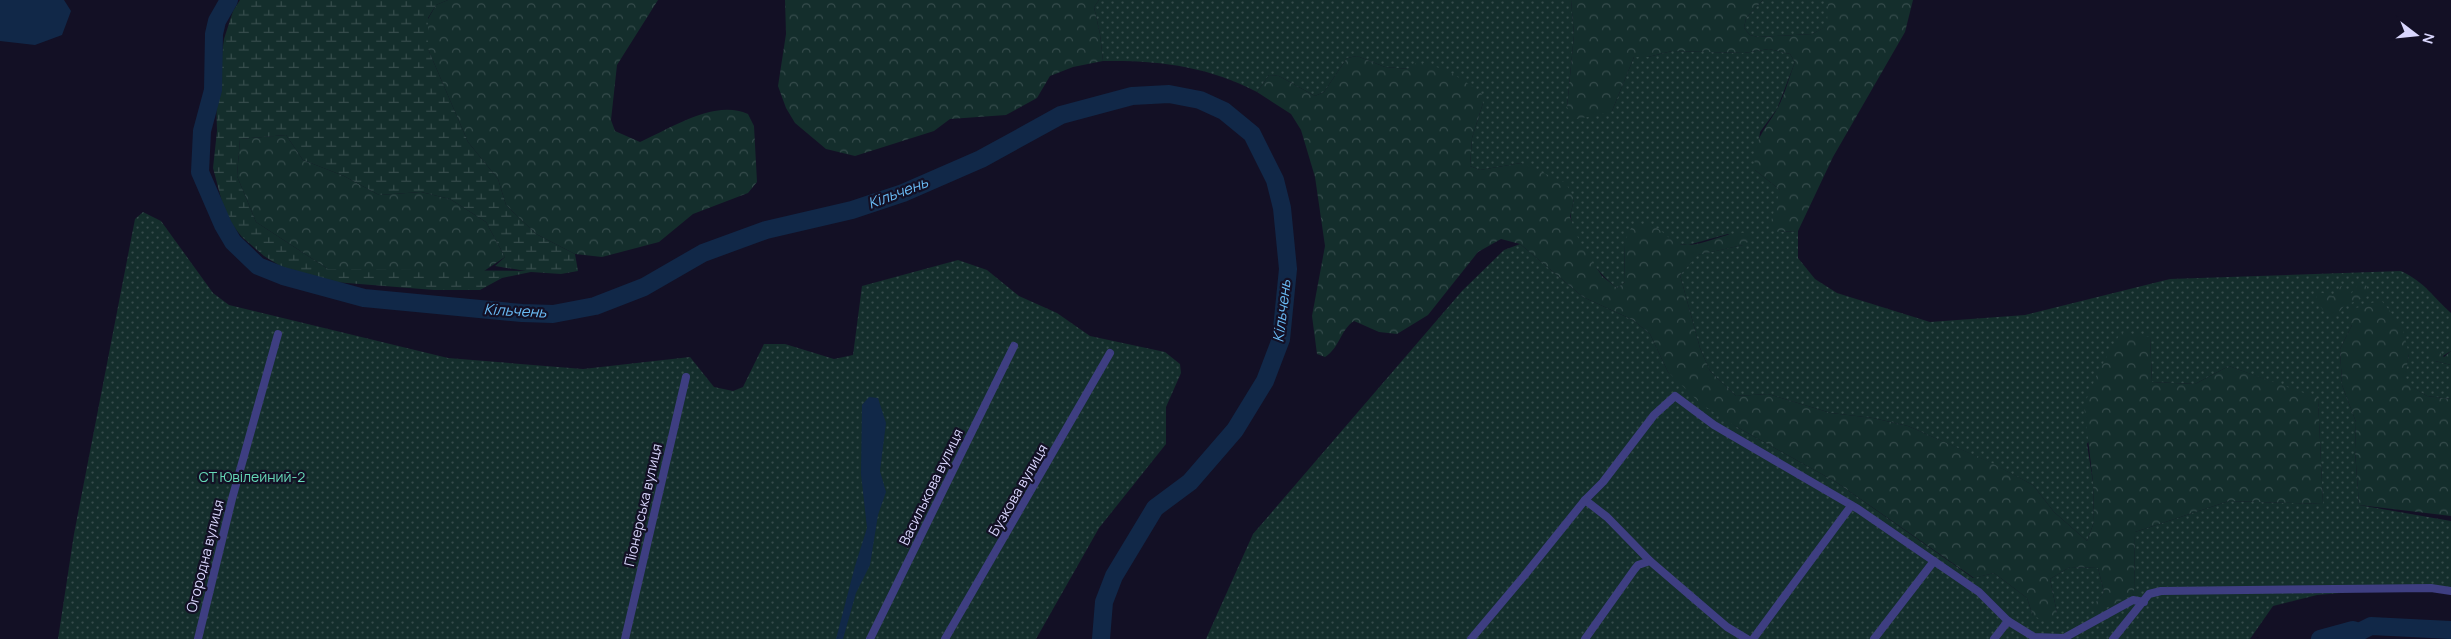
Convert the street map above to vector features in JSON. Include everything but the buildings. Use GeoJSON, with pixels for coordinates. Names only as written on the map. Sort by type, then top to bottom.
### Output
{"type":"FeatureCollection","features":[{"type":"Feature","properties":{"kind":"street","name":"Огородна вулиця"},"geometry":{"type":"LineString","coordinates":[[198,639],[232,499],[278,334]]}},
{"type":"Feature","properties":{"kind":"street","name":"Василькова вулиця"},"geometry":{"type":"LineString","coordinates":[[870,639],[1014,346]]}},
{"type":"Feature","properties":{"kind":"street","name":"Бузкова вулиця"},"geometry":{"type":"LineString","coordinates":[[945,639],[1110,353]]}},
{"type":"Feature","properties":{"kind":"street","name":"Піонерська вулиця"},"geometry":{"type":"LineString","coordinates":[[625,639],[686,377]]}},
{"type":"Feature","properties":{"kind":"street"},"geometry":{"type":"LineString","coordinates":[[1471,639],[1585,500],[1603,482],[1654,415],[1675,396],[1714,425],[1852,506],[1934,561],[1979,592],[2008,621],[2034,637],[2064,638],[2133,600],[2144,602]]}},
{"type":"Feature","properties":{"kind":"street"},"geometry":{"type":"LineString","coordinates":[[1585,500],[1607,518],[1650,561],[1727,627],[1747,639]]}},
{"type":"Feature","properties":{"kind":"street"},"geometry":{"type":"LineString","coordinates":[[1753,639],[1852,506]]}},
{"type":"Feature","properties":{"kind":"street"},"geometry":{"type":"LineString","coordinates":[[1585,639],[1638,565],[1650,561]]}},
{"type":"Feature","properties":{"kind":"street"},"geometry":{"type":"LineString","coordinates":[[1874,639],[1934,561]]}},
{"type":"Feature","properties":{"kind":"street"},"geometry":{"type":"LineString","coordinates":[[2113,639],[2149,594],[2184,590],[2431,588],[2451,591]]}},
{"type":"Feature","properties":{"kind":"street"},"geometry":{"type":"LineString","coordinates":[[1994,639],[2008,621]]}},
{"type":"Feature","properties":{"kind":"green space"},"geometry":{"type":"Polygon","coordinates":[[[240,0],[448,0],[436,5],[428,18],[428,49],[468,142],[498,179],[506,205],[536,234],[575,254],[578,271],[561,274],[531,272],[502,278],[480,290],[434,290],[322,281],[290,272],[264,256],[242,237],[226,217],[213,168],[217,131],[216,97],[224,39],[233,11],[240,0]],[[286,135],[240,139],[237,176],[256,222],[328,269],[526,271],[495,266],[505,257],[486,222],[450,199],[421,192],[379,195],[344,176],[303,160],[286,135]]]}},
{"type":"Feature","properties":{"kind":"green space"},"geometry":{"type":"Polygon","coordinates":[[[448,0],[658,0],[617,65],[611,120],[615,131],[640,142],[679,123],[707,113],[735,110],[748,114],[754,126],[757,182],[748,193],[693,214],[659,242],[602,257],[575,254],[536,234],[506,205],[498,179],[468,142],[428,49],[428,19],[436,5],[448,0]]]}},
{"type":"Feature","properties":{"kind":"green space"},"geometry":{"type":"Polygon","coordinates":[[[785,0],[1099,0],[1094,7],[1103,61],[1073,67],[1050,76],[1037,98],[1006,115],[950,119],[934,131],[855,156],[826,149],[795,123],[786,108],[778,86],[786,34],[785,0]]]}},
{"type":"Feature","properties":{"kind":"green space"},"geometry":{"type":"Polygon","coordinates":[[[1099,0],[1571,0],[1574,35],[1567,107],[1612,111],[1634,57],[1648,57],[1672,51],[1744,53],[1769,49],[1790,54],[1795,62],[1777,109],[1760,132],[1755,170],[1780,190],[1778,232],[1798,231],[1798,258],[1815,279],[1837,293],[1930,322],[2025,315],[2170,279],[2401,271],[2423,285],[2451,313],[2451,351],[2435,361],[2451,365],[2451,399],[2427,396],[2403,382],[2409,354],[2352,325],[2340,349],[2342,385],[2356,422],[2355,451],[2359,505],[2451,521],[2451,593],[2389,589],[2317,595],[2273,606],[2250,639],[1206,639],[1253,534],[1462,291],[1504,250],[1520,244],[1583,297],[1633,320],[1650,334],[1668,372],[1737,427],[1836,482],[1973,578],[1994,573],[2027,598],[2033,616],[2057,613],[2050,579],[2070,567],[2098,568],[2104,592],[2093,607],[2134,594],[2135,532],[2229,501],[2323,504],[2318,399],[2229,366],[2195,384],[2152,382],[2150,337],[2087,444],[2093,482],[2094,522],[2087,541],[2054,512],[2033,485],[1989,462],[1908,426],[1873,418],[1831,413],[1768,394],[1736,396],[1710,371],[1700,348],[1680,275],[1697,255],[1743,245],[1728,234],[1688,245],[1677,244],[1652,226],[1624,243],[1625,282],[1617,288],[1595,266],[1577,238],[1571,216],[1574,199],[1521,163],[1480,170],[1470,166],[1472,138],[1483,103],[1410,69],[1385,67],[1357,56],[1347,58],[1324,92],[1315,96],[1279,76],[1269,75],[1257,92],[1220,76],[1182,66],[1143,62],[1103,61],[1094,7],[1099,0]]]}},
{"type":"Feature","properties":{"kind":"green space"},"geometry":{"type":"Polygon","coordinates":[[[1571,0],[1763,0],[1746,18],[1744,28],[1750,35],[1758,37],[1812,34],[1827,26],[1828,0],[1913,0],[1905,32],[1833,157],[1798,231],[1778,232],[1770,225],[1780,190],[1755,170],[1755,151],[1760,137],[1785,92],[1795,62],[1790,54],[1769,49],[1744,53],[1672,51],[1648,57],[1634,57],[1612,111],[1574,119],[1567,107],[1574,35],[1571,0]]]}},
{"type":"Feature","properties":{"kind":"green space"},"geometry":{"type":"Polygon","coordinates":[[[1763,0],[1828,0],[1828,26],[1812,34],[1758,37],[1750,35],[1744,28],[1746,18],[1763,0]]]}},
{"type":"Feature","properties":{"kind":"green space"},"geometry":{"type":"Polygon","coordinates":[[[1357,56],[1385,67],[1410,69],[1417,62],[1434,66],[1460,78],[1482,94],[1483,103],[1472,138],[1470,166],[1480,170],[1521,163],[1566,183],[1574,199],[1570,217],[1580,243],[1602,276],[1617,288],[1625,282],[1624,243],[1632,226],[1652,226],[1676,243],[1686,245],[1731,234],[1749,233],[1758,236],[1743,245],[1698,255],[1680,275],[1700,348],[1710,371],[1736,396],[1768,394],[1831,413],[1873,418],[1908,426],[1990,462],[2033,485],[2054,512],[2087,541],[2094,522],[2093,482],[2084,405],[2098,372],[2121,332],[2150,337],[2152,382],[2195,384],[2229,366],[2318,398],[2323,504],[2229,501],[2135,532],[2134,594],[2096,613],[2092,607],[2104,592],[2098,568],[2070,567],[2050,579],[2057,613],[2049,622],[2033,616],[2027,598],[1994,573],[1974,578],[1836,482],[1737,427],[1701,404],[1668,372],[1650,334],[1633,320],[1583,297],[1520,244],[1501,239],[1478,252],[1428,315],[1397,334],[1379,332],[1354,321],[1346,329],[1330,353],[1325,357],[1317,354],[1312,316],[1325,246],[1315,177],[1301,130],[1291,114],[1257,92],[1269,75],[1279,76],[1315,96],[1324,92],[1347,58],[1357,56]]]}},
{"type":"Feature","properties":{"kind":"green space"},"geometry":{"type":"Polygon","coordinates":[[[286,135],[303,160],[344,176],[379,195],[421,192],[450,199],[486,222],[505,257],[472,279],[328,269],[256,222],[237,176],[240,139],[286,135]]]}},
{"type":"Feature","properties":{"kind":"green space","name":"СT Ювілейний-2"},"geometry":{"type":"Polygon","coordinates":[[[143,212],[161,221],[213,293],[229,305],[448,358],[583,369],[690,357],[714,387],[733,391],[743,387],[764,344],[785,344],[834,359],[853,355],[862,286],[958,260],[987,270],[1019,296],[1057,313],[1090,336],[1165,352],[1180,364],[1181,373],[1166,407],[1166,444],[1099,528],[1036,639],[58,639],[74,534],[135,219],[143,212]]]}},
{"type":"Feature","properties":{"kind":"green space"},"geometry":{"type":"Polygon","coordinates":[[[2366,285],[2370,295],[2344,306],[2335,317],[2324,311],[2315,300],[2319,292],[2333,296],[2341,286],[2351,294],[2357,286],[2366,285]]]}},
{"type":"Feature","properties":{"kind":"green space"},"geometry":{"type":"Polygon","coordinates":[[[2381,300],[2402,326],[2409,354],[2404,382],[2427,396],[2451,399],[2451,516],[2359,505],[2355,450],[2356,422],[2342,385],[2340,349],[2352,325],[2350,310],[2381,300]]]}},
{"type":"Feature","properties":{"kind":"green space"},"geometry":{"type":"Polygon","coordinates":[[[2432,344],[2444,357],[2451,351],[2451,365],[2435,361],[2429,352],[2432,344]]]}},
{"type":"Feature","properties":{"kind":"water"},"geometry":{"type":"Polygon","coordinates":[[[0,0],[64,0],[71,11],[62,35],[35,45],[0,41],[0,0]]]}},
{"type":"Feature","properties":{"kind":"water"},"geometry":{"type":"Polygon","coordinates":[[[869,397],[878,398],[886,423],[880,471],[886,492],[878,515],[870,565],[856,593],[843,639],[836,639],[867,528],[861,474],[862,405],[869,397]]]}},
{"type":"Feature","properties":{"kind":"waterway","name":"Кільчень"},"geometry":{"type":"LineString","coordinates":[[229,0],[217,21],[214,34],[213,90],[202,131],[200,172],[223,225],[233,242],[258,266],[283,276],[364,298],[522,313],[553,314],[595,306],[644,287],[703,253],[766,230],[852,210],[903,193],[981,159],[1061,115],[1132,96],[1169,94],[1200,100],[1224,111],[1252,134],[1275,180],[1282,208],[1288,269],[1281,339],[1265,381],[1235,430],[1190,482],[1155,508],[1114,576],[1104,602],[1101,639]]}},
{"type":"Feature","properties":{"kind":"waterway","name":"Кільчень"},"geometry":{"type":"LineString","coordinates":[[2320,639],[2353,630],[2359,632],[2371,626],[2451,630]]}}]}
